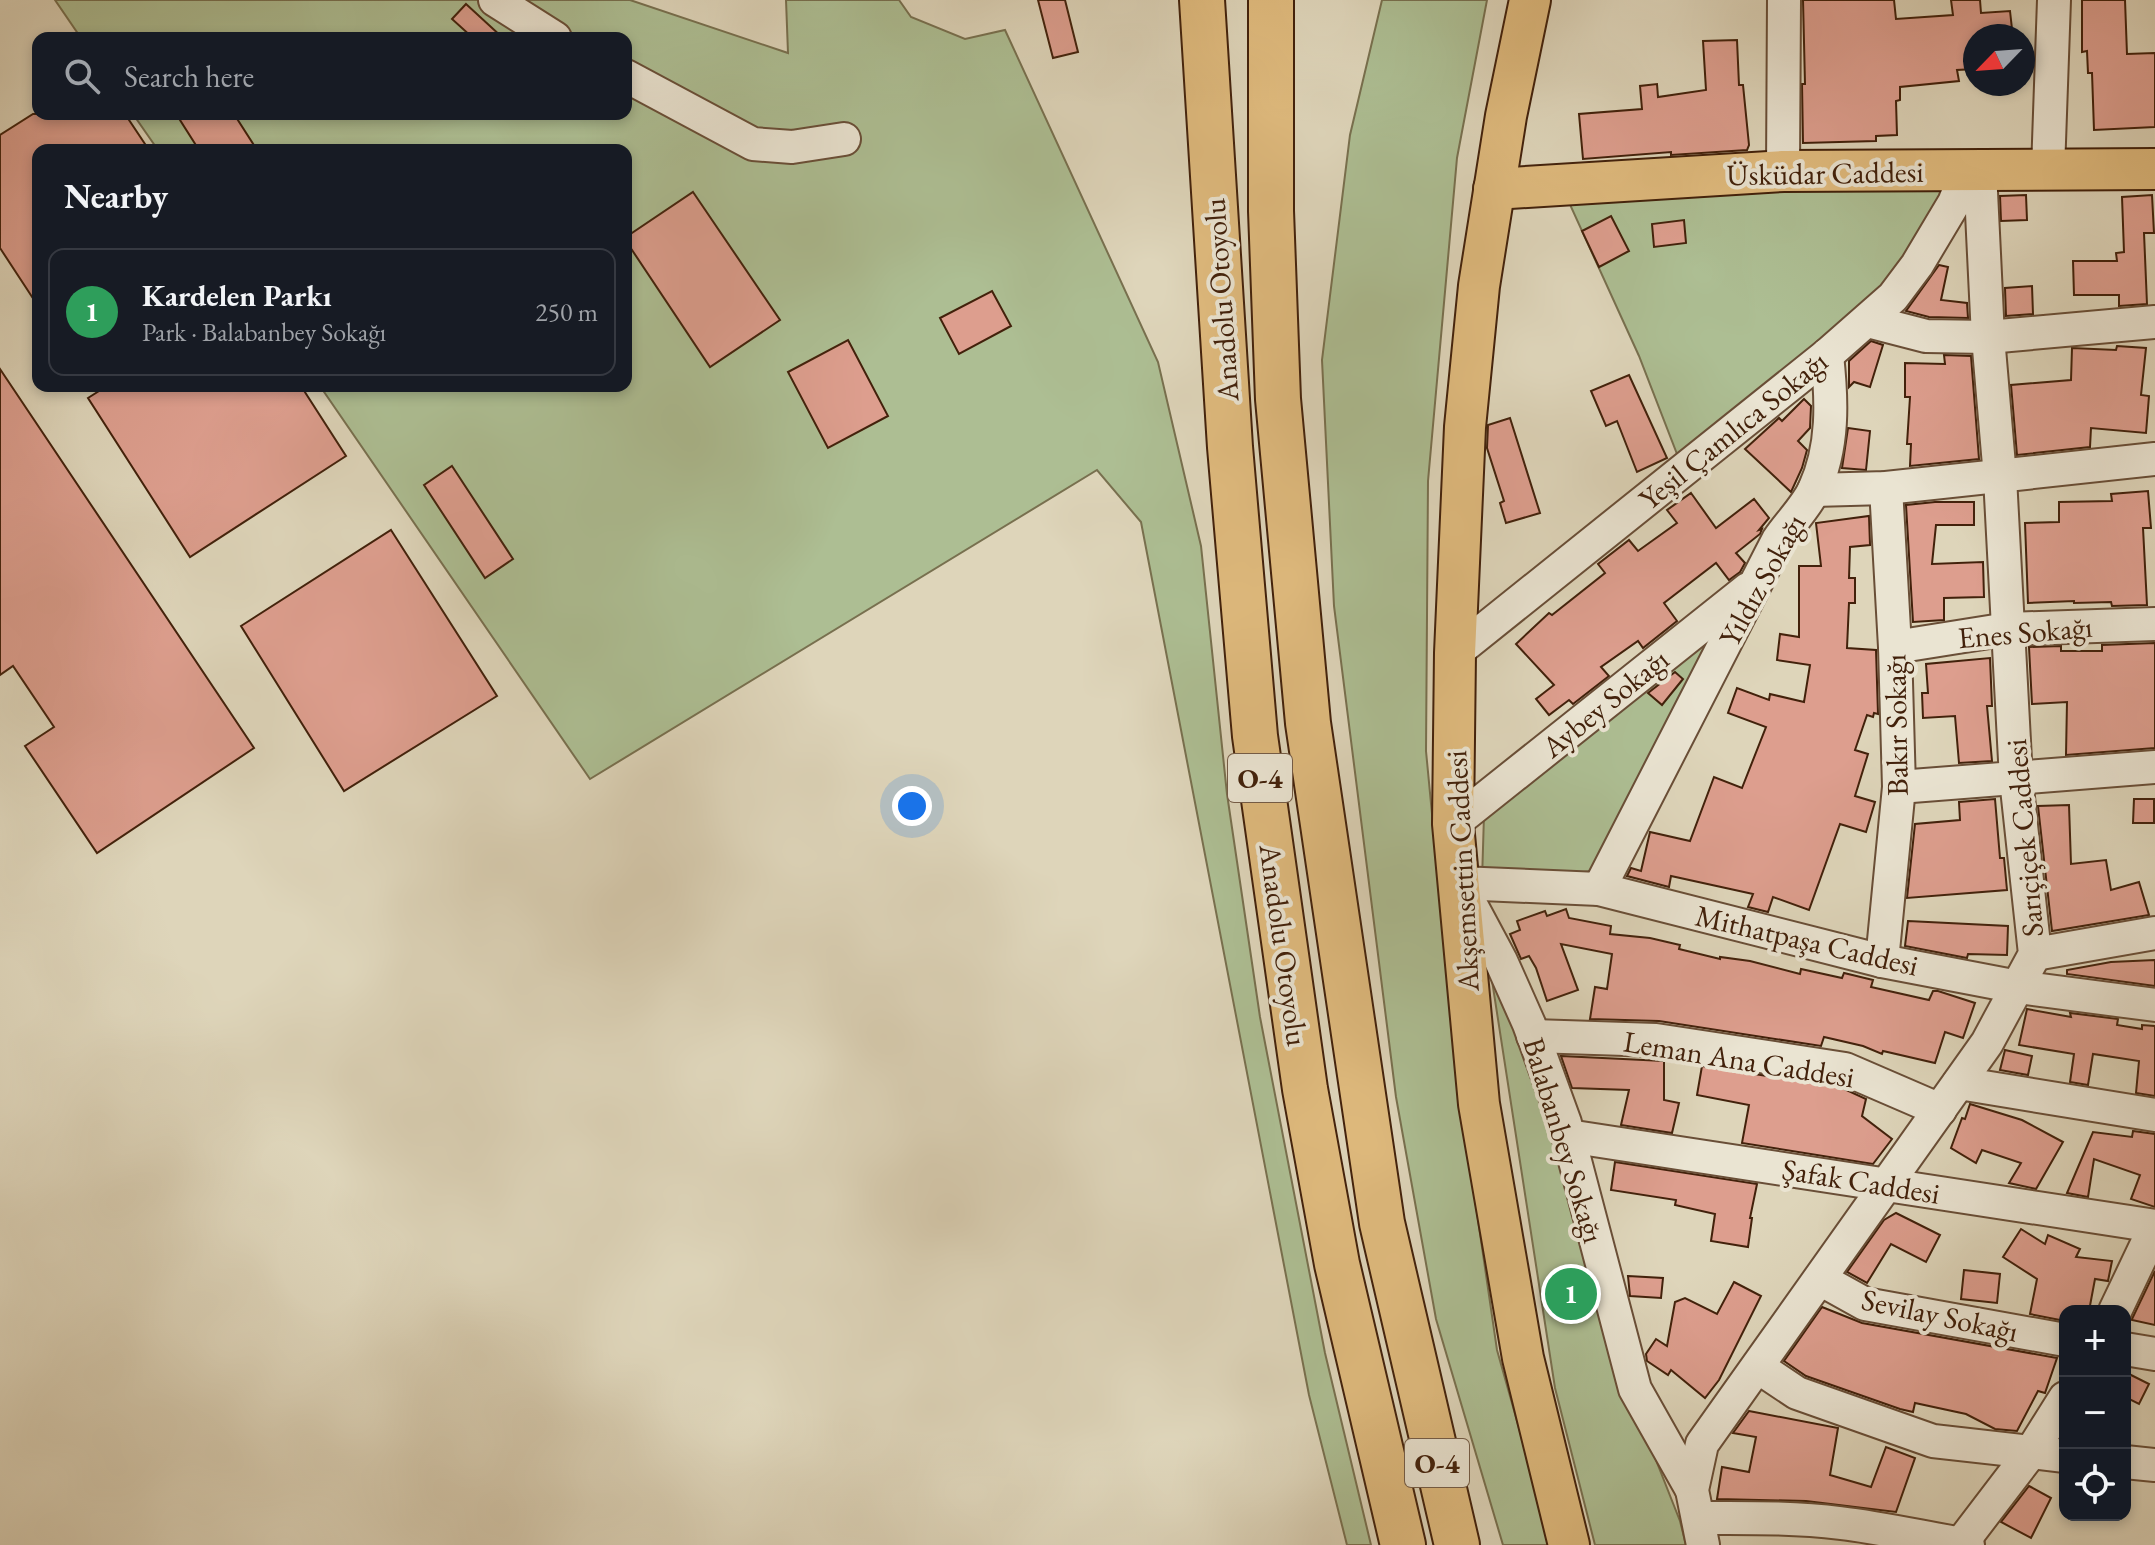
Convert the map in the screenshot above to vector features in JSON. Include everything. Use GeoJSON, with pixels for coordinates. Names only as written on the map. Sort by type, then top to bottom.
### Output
{"type":"FeatureCollection","features":[{"type":"Feature","properties":{"kind":"highway","name":"Anadolu Otoyolu"},"geometry":{"type":"LineString","coordinates":[[1202,0],[1230,447],[1255,736],[1305,1089],[1334,1250],[1403,1545]]}},
{"type":"Feature","properties":{"kind":"highway","name":"Anadolu Otoyolu"},"geometry":{"type":"LineString","coordinates":[[1271,0],[1271,211],[1278,399],[1308,723],[1382,1223],[1457,1545]]}},
{"type":"Feature","properties":{"kind":"highway"},"geometry":{"type":"LineString","coordinates":[[1417,1381],[1470,1545]]}},
{"type":"Feature","properties":{"kind":"main road","name":"Akşemsettin Caddesi"},"geometry":{"type":"LineString","coordinates":[[1530,0],[1506,116],[1479,286],[1465,427],[1455,653],[1453,824],[1479,1104],[1523,1358],[1569,1545]]}},
{"type":"Feature","properties":{"kind":"main road","name":"Üsküdar Caddesi"},"geometry":{"type":"LineString","coordinates":[[1494,189],[1783,171],[2155,169]]}},
{"type":"Feature","properties":{"kind":"street"},"geometry":{"type":"LineString","coordinates":[[495,0],[546,32]]}},
{"type":"Feature","properties":{"kind":"street"},"geometry":{"type":"LineString","coordinates":[[1783,171],[1784,0]]}},
{"type":"Feature","properties":{"kind":"street"},"geometry":{"type":"LineString","coordinates":[[2048,170],[2054,0]]}},
{"type":"Feature","properties":{"kind":"street"},"geometry":{"type":"LineString","coordinates":[[632,79],[753,144],[792,147],[844,139]]}},
{"type":"Feature","properties":{"kind":"street","name":"Yeşil Çamlıca Sokağı"},"geometry":{"type":"LineString","coordinates":[[1455,653],[1868,321],[1893,297],[1917,265],[1973,170]]}},
{"type":"Feature","properties":{"kind":"street","name":"Sarıçiçek Caddesi"},"geometry":{"type":"LineString","coordinates":[[1698,1518],[1702,1444],[1987,1043],[2035,954],[2016,779],[2000,477],[1973,170]]}},
{"type":"Feature","properties":{"kind":"street"},"geometry":{"type":"LineString","coordinates":[[1868,321],[1926,336],[1988,337],[2155,322]]}},
{"type":"Feature","properties":{"kind":"street"},"geometry":{"type":"LineString","coordinates":[[1814,490],[1828,444],[1833,404],[1827,355]]}},
{"type":"Feature","properties":{"kind":"street","name":"Yıldız Sokağı"},"geometry":{"type":"LineString","coordinates":[[1599,889],[1778,540],[1814,490],[1886,488],[2155,459]]}},
{"type":"Feature","properties":{"kind":"street","name":"Bakır Sokağı"},"geometry":{"type":"LineString","coordinates":[[1882,961],[1899,787],[1886,488]]}},
{"type":"Feature","properties":{"kind":"street","name":"Aybey Sokağı"},"geometry":{"type":"LineString","coordinates":[[1453,824],[1756,582]]}},
{"type":"Feature","properties":{"kind":"street","name":"Enes Sokağı"},"geometry":{"type":"LineString","coordinates":[[1895,647],[2008,629],[2155,624]]}},
{"type":"Feature","properties":{"kind":"street"},"geometry":{"type":"LineString","coordinates":[[1899,787],[2155,767]]}},
{"type":"Feature","properties":{"kind":"street","name":"Mithatpaşa Caddesi"},"geometry":{"type":"LineString","coordinates":[[1459,883],[1599,889],[1882,961],[2018,987],[2155,1005]]}},
{"type":"Feature","properties":{"kind":"street","name":"Balabanbey Sokağı"},"geometry":{"type":"LineString","coordinates":[[1459,883],[1501,961],[1533,1036],[1568,1136],[1635,1389],[1698,1518]]}},
{"type":"Feature","properties":{"kind":"street"},"geometry":{"type":"LineString","coordinates":[[2035,954],[2155,933]]}},
{"type":"Feature","properties":{"kind":"street","name":"Leman Ana Caddesi"},"geometry":{"type":"LineString","coordinates":[[1533,1036],[1656,1040],[1845,1069],[1940,1110]]}},
{"type":"Feature","properties":{"kind":"street"},"geometry":{"type":"LineString","coordinates":[[1959,1083],[2155,1115]]}},
{"type":"Feature","properties":{"kind":"street","name":"Şafak Caddesi"},"geometry":{"type":"LineString","coordinates":[[1568,1136],[2155,1226]]}},
{"type":"Feature","properties":{"kind":"street"},"geometry":{"type":"LineString","coordinates":[[2118,1305],[2155,1226]]}},
{"type":"Feature","properties":{"kind":"street","name":"Sevilay Sokağı"},"geometry":{"type":"LineString","coordinates":[[1820,1279],[1865,1304],[2059,1339]]}},
{"type":"Feature","properties":{"kind":"street"},"geometry":{"type":"LineString","coordinates":[[2131,1350],[2155,1354]]}},
{"type":"Feature","properties":{"kind":"street"},"geometry":{"type":"LineString","coordinates":[[1758,1367],[1797,1393],[1933,1441],[2059,1455]]}},
{"type":"Feature","properties":{"kind":"street"},"geometry":{"type":"LineString","coordinates":[[1698,1518],[1837,1522],[1904,1531],[1963,1545],[2031,1452],[2059,1408]]}},
{"type":"Feature","properties":{"kind":"street"},"geometry":{"type":"LineString","coordinates":[[2131,1463],[2155,1465]]}},
{"type":"Feature","properties":{"kind":"green space"},"geometry":{"type":"Polygon","coordinates":[[[55,0],[630,0],[788,53],[786,0],[899,0],[911,17],[965,39],[1005,30],[1158,362],[1201,546],[1227,794],[1260,1017],[1325,1353],[1371,1545],[1347,1545],[1309,1395],[1141,522],[1097,470],[590,779],[324,392],[632,392],[632,144],[154,144],[137,120],[632,120],[632,32],[77,32],[55,0]]]}},
{"type":"Feature","properties":{"kind":"green space"},"geometry":{"type":"Polygon","coordinates":[[[1382,0],[1487,0],[1457,158],[1428,481],[1426,751],[1457,1076],[1497,1350],[1552,1545],[1503,1545],[1436,1319],[1396,1097],[1334,606],[1322,360],[1350,135],[1382,0]]]}},
{"type":"Feature","properties":{"kind":"green space"},"geometry":{"type":"Polygon","coordinates":[[[1941,181],[1941,202],[1925,246],[1684,472],[1639,356],[1567,198],[1941,181]]]}},
{"type":"Feature","properties":{"kind":"green space"},"geometry":{"type":"Polygon","coordinates":[[[1720,621],[1594,871],[1482,881],[1484,815],[1720,621]]]}},
{"type":"Feature","properties":{"kind":"green space"},"geometry":{"type":"Polygon","coordinates":[[[1491,974],[1524,1036],[1626,1384],[1680,1521],[1686,1545],[1595,1545],[1555,1388],[1491,974]]]}},
{"type":"Feature","properties":{"kind":"building"},"geometry":{"type":"Polygon","coordinates":[[[1038,0],[1065,0],[1078,52],[1053,58],[1038,0]]]}},
{"type":"Feature","properties":{"kind":"building"},"geometry":{"type":"Polygon","coordinates":[[[1803,0],[1894,0],[1896,19],[1953,15],[1951,0],[1980,0],[1981,13],[2010,11],[2011,24],[1963,24],[1963,70],[1957,70],[1959,81],[1900,87],[1900,100],[1896,101],[1897,135],[1876,136],[1876,141],[1803,143],[1802,84],[1805,84],[1803,0]]]}},
{"type":"Feature","properties":{"kind":"building"},"geometry":{"type":"Polygon","coordinates":[[[2082,0],[2125,0],[2127,54],[2155,53],[2155,127],[2094,130],[2092,73],[2088,73],[2087,51],[2082,52],[2082,0]]]}},
{"type":"Feature","properties":{"kind":"building"},"geometry":{"type":"Polygon","coordinates":[[[466,4],[496,32],[466,32],[452,19],[466,4]]]}},
{"type":"Feature","properties":{"kind":"building"},"geometry":{"type":"Polygon","coordinates":[[[1737,40],[1739,85],[1743,85],[1749,145],[1747,150],[1583,159],[1579,114],[1642,109],[1640,86],[1657,84],[1658,97],[1706,90],[1703,41],[1737,40]]]}},
{"type":"Feature","properties":{"kind":"building"},"geometry":{"type":"Polygon","coordinates":[[[32,115],[32,120],[129,120],[145,144],[32,144],[32,297],[0,248],[0,135],[32,115]]]}},
{"type":"Feature","properties":{"kind":"building"},"geometry":{"type":"Polygon","coordinates":[[[180,120],[238,120],[253,144],[195,144],[180,120]]]}},
{"type":"Feature","properties":{"kind":"building"},"geometry":{"type":"Polygon","coordinates":[[[693,192],[780,320],[710,367],[632,250],[632,233],[693,192]]]}},
{"type":"Feature","properties":{"kind":"building"},"geometry":{"type":"Polygon","coordinates":[[[2026,195],[2027,220],[2001,221],[2000,196],[2026,195]]]}},
{"type":"Feature","properties":{"kind":"building"},"geometry":{"type":"Polygon","coordinates":[[[2152,195],[2154,233],[2144,233],[2147,304],[2119,306],[2119,295],[2074,295],[2073,261],[2117,261],[2116,253],[2124,252],[2122,197],[2152,195]]]}},
{"type":"Feature","properties":{"kind":"building"},"geometry":{"type":"Polygon","coordinates":[[[1611,216],[1629,251],[1599,267],[1582,231],[1611,216]]]}},
{"type":"Feature","properties":{"kind":"building"},"geometry":{"type":"Polygon","coordinates":[[[1684,220],[1686,243],[1654,247],[1652,224],[1684,220]]]}},
{"type":"Feature","properties":{"kind":"building"},"geometry":{"type":"Polygon","coordinates":[[[1939,265],[1948,267],[1941,300],[1967,303],[1968,318],[1929,317],[1906,311],[1939,265]]]}},
{"type":"Feature","properties":{"kind":"building"},"geometry":{"type":"Polygon","coordinates":[[[2032,286],[2033,314],[2006,316],[2005,288],[2032,286]]]}},
{"type":"Feature","properties":{"kind":"building"},"geometry":{"type":"Polygon","coordinates":[[[992,291],[1011,326],[959,354],[940,318],[992,291]]]}},
{"type":"Feature","properties":{"kind":"building"},"geometry":{"type":"Polygon","coordinates":[[[848,340],[888,416],[828,448],[788,372],[848,340]]]}},
{"type":"Feature","properties":{"kind":"building"},"geometry":{"type":"Polygon","coordinates":[[[1871,341],[1883,345],[1870,387],[1854,382],[1849,387],[1849,361],[1871,341]]]}},
{"type":"Feature","properties":{"kind":"building"},"geometry":{"type":"Polygon","coordinates":[[[2117,346],[2146,348],[2141,395],[2149,396],[2146,433],[2091,428],[2090,447],[2017,455],[2011,385],[2071,380],[2072,348],[2116,350],[2117,346]]]}},
{"type":"Feature","properties":{"kind":"building"},"geometry":{"type":"Polygon","coordinates":[[[1944,355],[1971,356],[1979,459],[1910,466],[1911,444],[1907,444],[1910,397],[1905,397],[1905,363],[1945,364],[1944,355]]]}},
{"type":"Feature","properties":{"kind":"building"},"geometry":{"type":"Polygon","coordinates":[[[0,369],[254,748],[97,853],[25,746],[54,727],[13,666],[0,675],[0,369]]]}},
{"type":"Feature","properties":{"kind":"building"},"geometry":{"type":"Polygon","coordinates":[[[1629,375],[1667,458],[1637,472],[1617,421],[1606,426],[1591,391],[1629,375]]]}},
{"type":"Feature","properties":{"kind":"building"},"geometry":{"type":"Polygon","coordinates":[[[98,392],[305,392],[346,456],[190,557],[88,398],[98,392]]]}},
{"type":"Feature","properties":{"kind":"building"},"geometry":{"type":"Polygon","coordinates":[[[1804,399],[1811,406],[1810,428],[1798,441],[1807,450],[1791,492],[1745,449],[1779,418],[1782,421],[1804,399]]]}},
{"type":"Feature","properties":{"kind":"building"},"geometry":{"type":"Polygon","coordinates":[[[1510,418],[1540,513],[1506,523],[1500,503],[1504,501],[1487,448],[1488,425],[1510,418]]]}},
{"type":"Feature","properties":{"kind":"building"},"geometry":{"type":"Polygon","coordinates":[[[1848,428],[1870,431],[1866,470],[1842,468],[1848,428]]]}},
{"type":"Feature","properties":{"kind":"building"},"geometry":{"type":"Polygon","coordinates":[[[452,466],[513,559],[485,578],[424,485],[452,466]]]}},
{"type":"Feature","properties":{"kind":"building"},"geometry":{"type":"Polygon","coordinates":[[[2148,491],[2151,528],[2143,528],[2147,605],[2112,606],[2111,602],[2074,601],[2028,603],[2025,523],[2059,522],[2059,502],[2112,501],[2111,494],[2148,491]]]}},
{"type":"Feature","properties":{"kind":"building"},"geometry":{"type":"Polygon","coordinates":[[[1691,493],[1716,528],[1754,499],[1769,518],[1759,530],[1762,529],[1760,534],[1736,553],[1745,563],[1740,572],[1729,580],[1716,563],[1664,603],[1677,621],[1643,648],[1638,641],[1601,667],[1609,676],[1573,704],[1569,700],[1549,715],[1536,699],[1554,685],[1516,644],[1549,613],[1552,615],[1605,573],[1598,564],[1629,540],[1638,551],[1677,523],[1667,510],[1691,493]]]}},
{"type":"Feature","properties":{"kind":"building"},"geometry":{"type":"Polygon","coordinates":[[[1974,502],[1974,525],[1936,525],[1932,564],[1983,562],[1984,597],[1944,598],[1944,620],[1913,622],[1906,505],[1974,502]]]}},
{"type":"Feature","properties":{"kind":"building"},"geometry":{"type":"Polygon","coordinates":[[[1869,516],[1870,545],[1850,547],[1849,578],[1855,578],[1855,603],[1849,603],[1847,648],[1876,650],[1878,714],[1874,713],[1873,717],[1867,715],[1855,750],[1868,754],[1855,796],[1875,802],[1866,832],[1840,824],[1809,910],[1773,897],[1768,912],[1748,907],[1753,894],[1671,876],[1669,887],[1627,876],[1631,868],[1641,871],[1650,832],[1690,841],[1714,777],[1742,788],[1766,727],[1728,713],[1737,688],[1769,700],[1770,694],[1804,702],[1810,665],[1777,660],[1780,634],[1799,637],[1799,566],[1821,566],[1816,523],[1869,516]]]}},
{"type":"Feature","properties":{"kind":"building"},"geometry":{"type":"Polygon","coordinates":[[[391,530],[497,696],[344,791],[241,626],[391,530]]]}},
{"type":"Feature","properties":{"kind":"building"},"geometry":{"type":"Polygon","coordinates":[[[2155,643],[2155,748],[2066,755],[2067,702],[2032,704],[2029,647],[2061,646],[2061,651],[2102,651],[2102,645],[2155,643]]]}},
{"type":"Feature","properties":{"kind":"building"},"geometry":{"type":"Polygon","coordinates":[[[1990,658],[1992,706],[1987,706],[1992,761],[1959,763],[1955,716],[1923,718],[1922,693],[1928,693],[1926,664],[1990,658]]]}},
{"type":"Feature","properties":{"kind":"building"},"geometry":{"type":"Polygon","coordinates":[[[1675,672],[1683,679],[1662,705],[1648,693],[1675,672]]]}},
{"type":"Feature","properties":{"kind":"building"},"geometry":{"type":"Polygon","coordinates":[[[1995,799],[2000,858],[2004,858],[2007,890],[1907,898],[1915,824],[1960,820],[1959,802],[1995,799]]]}},
{"type":"Feature","properties":{"kind":"building"},"geometry":{"type":"Polygon","coordinates":[[[2134,799],[2154,799],[2154,823],[2133,823],[2134,799]]]}},
{"type":"Feature","properties":{"kind":"building"},"geometry":{"type":"Polygon","coordinates":[[[2069,805],[2071,864],[2106,860],[2111,890],[2139,882],[2149,915],[2052,931],[2038,806],[2069,805]]]}},
{"type":"Feature","properties":{"kind":"building"},"geometry":{"type":"Polygon","coordinates":[[[1566,909],[1569,918],[1611,926],[1610,934],[1650,938],[1720,959],[1750,961],[1800,974],[1801,969],[1842,978],[1844,973],[1873,980],[1871,987],[1929,1000],[1933,991],[1938,991],[1975,1003],[1963,1038],[1945,1032],[1935,1063],[1883,1051],[1882,1054],[1824,1037],[1821,1046],[1659,1021],[1590,1019],[1595,987],[1607,989],[1612,954],[1561,944],[1578,990],[1547,1001],[1536,968],[1529,956],[1521,959],[1510,934],[1520,930],[1517,921],[1545,911],[1547,916],[1566,909]]]}},
{"type":"Feature","properties":{"kind":"building"},"geometry":{"type":"Polygon","coordinates":[[[1908,921],[2008,926],[2007,955],[1968,954],[1967,958],[1905,946],[1908,921]]]}},
{"type":"Feature","properties":{"kind":"building"},"geometry":{"type":"Polygon","coordinates":[[[2155,960],[2155,986],[2067,974],[2067,970],[2111,962],[2155,960]]]}},
{"type":"Feature","properties":{"kind":"building"},"geometry":{"type":"Polygon","coordinates":[[[2027,1009],[2071,1017],[2070,1013],[2118,1019],[2117,1025],[2142,1029],[2142,1025],[2155,1026],[2155,1096],[2136,1093],[2139,1061],[2093,1054],[2088,1085],[2070,1082],[2074,1054],[2019,1045],[2027,1009]]]}},
{"type":"Feature","properties":{"kind":"building"},"geometry":{"type":"Polygon","coordinates":[[[2005,1050],[2032,1056],[2028,1075],[2000,1070],[2005,1050]]]}},
{"type":"Feature","properties":{"kind":"building"},"geometry":{"type":"Polygon","coordinates":[[[1561,1056],[1664,1061],[1664,1100],[1679,1103],[1672,1133],[1621,1125],[1629,1090],[1572,1088],[1561,1056]]]}},
{"type":"Feature","properties":{"kind":"building"},"geometry":{"type":"Polygon","coordinates":[[[1702,1066],[1840,1087],[1866,1099],[1862,1116],[1892,1139],[1873,1164],[1742,1143],[1749,1105],[1697,1095],[1702,1066]]]}},
{"type":"Feature","properties":{"kind":"building"},"geometry":{"type":"Polygon","coordinates":[[[1970,1104],[2022,1120],[2063,1142],[2036,1189],[2009,1183],[2021,1163],[1982,1150],[1976,1163],[1951,1148],[1970,1104]]]}},
{"type":"Feature","properties":{"kind":"building"},"geometry":{"type":"Polygon","coordinates":[[[2133,1131],[2155,1134],[2155,1207],[2131,1199],[2140,1175],[2094,1159],[2088,1197],[2067,1193],[2093,1132],[2132,1137],[2133,1131]]]}},
{"type":"Feature","properties":{"kind":"building"},"geometry":{"type":"Polygon","coordinates":[[[1615,1162],[1757,1184],[1748,1247],[1711,1241],[1715,1214],[1675,1205],[1676,1200],[1611,1190],[1615,1162]]]}},
{"type":"Feature","properties":{"kind":"building"},"geometry":{"type":"Polygon","coordinates":[[[1896,1213],[1940,1235],[1926,1262],[1891,1244],[1867,1283],[1847,1272],[1884,1220],[1896,1213]]]}},
{"type":"Feature","properties":{"kind":"building"},"geometry":{"type":"Polygon","coordinates":[[[2021,1229],[2045,1244],[2048,1235],[2080,1249],[2076,1257],[2112,1261],[2108,1281],[2095,1279],[2090,1305],[2059,1305],[2059,1320],[2030,1314],[2037,1279],[2003,1257],[2021,1229]]]}},
{"type":"Feature","properties":{"kind":"building"},"geometry":{"type":"Polygon","coordinates":[[[1964,1270],[2000,1274],[1997,1303],[1961,1299],[1964,1270]]]}},
{"type":"Feature","properties":{"kind":"building"},"geometry":{"type":"Polygon","coordinates":[[[2155,1271],[2155,1325],[2132,1320],[2132,1319],[2155,1271]]]}},
{"type":"Feature","properties":{"kind":"building"},"geometry":{"type":"Polygon","coordinates":[[[1628,1276],[1663,1278],[1661,1298],[1630,1296],[1628,1276]]]}},
{"type":"Feature","properties":{"kind":"building"},"geometry":{"type":"Polygon","coordinates":[[[1734,1282],[1761,1296],[1719,1380],[1705,1398],[1671,1370],[1668,1375],[1647,1361],[1646,1354],[1656,1339],[1667,1346],[1675,1302],[1685,1298],[1717,1314],[1734,1282]]]}},
{"type":"Feature","properties":{"kind":"building"},"geometry":{"type":"Polygon","coordinates":[[[1822,1307],[1862,1323],[2057,1358],[2045,1393],[2038,1391],[2017,1431],[1995,1429],[1966,1414],[1915,1403],[1913,1412],[1806,1376],[1784,1361],[1822,1307]]]}},
{"type":"Feature","properties":{"kind":"building"},"geometry":{"type":"Polygon","coordinates":[[[2131,1375],[2149,1384],[2139,1404],[2131,1400],[2131,1375]]]}},
{"type":"Feature","properties":{"kind":"building"},"geometry":{"type":"Polygon","coordinates":[[[1749,1411],[1838,1428],[1830,1475],[1871,1487],[1886,1447],[1915,1458],[1896,1512],[1806,1501],[1717,1499],[1722,1467],[1749,1472],[1756,1437],[1733,1433],[1749,1411]]]}},
{"type":"Feature","properties":{"kind":"building"},"geometry":{"type":"Polygon","coordinates":[[[2029,1486],[2051,1498],[2031,1538],[2001,1522],[2029,1486]]]}},
{"type":"Feature","properties":{"kind":"place","name":"Kardelen Parkı"},"geometry":{"type":"Point","coordinates":[1571,1294]}}]}
